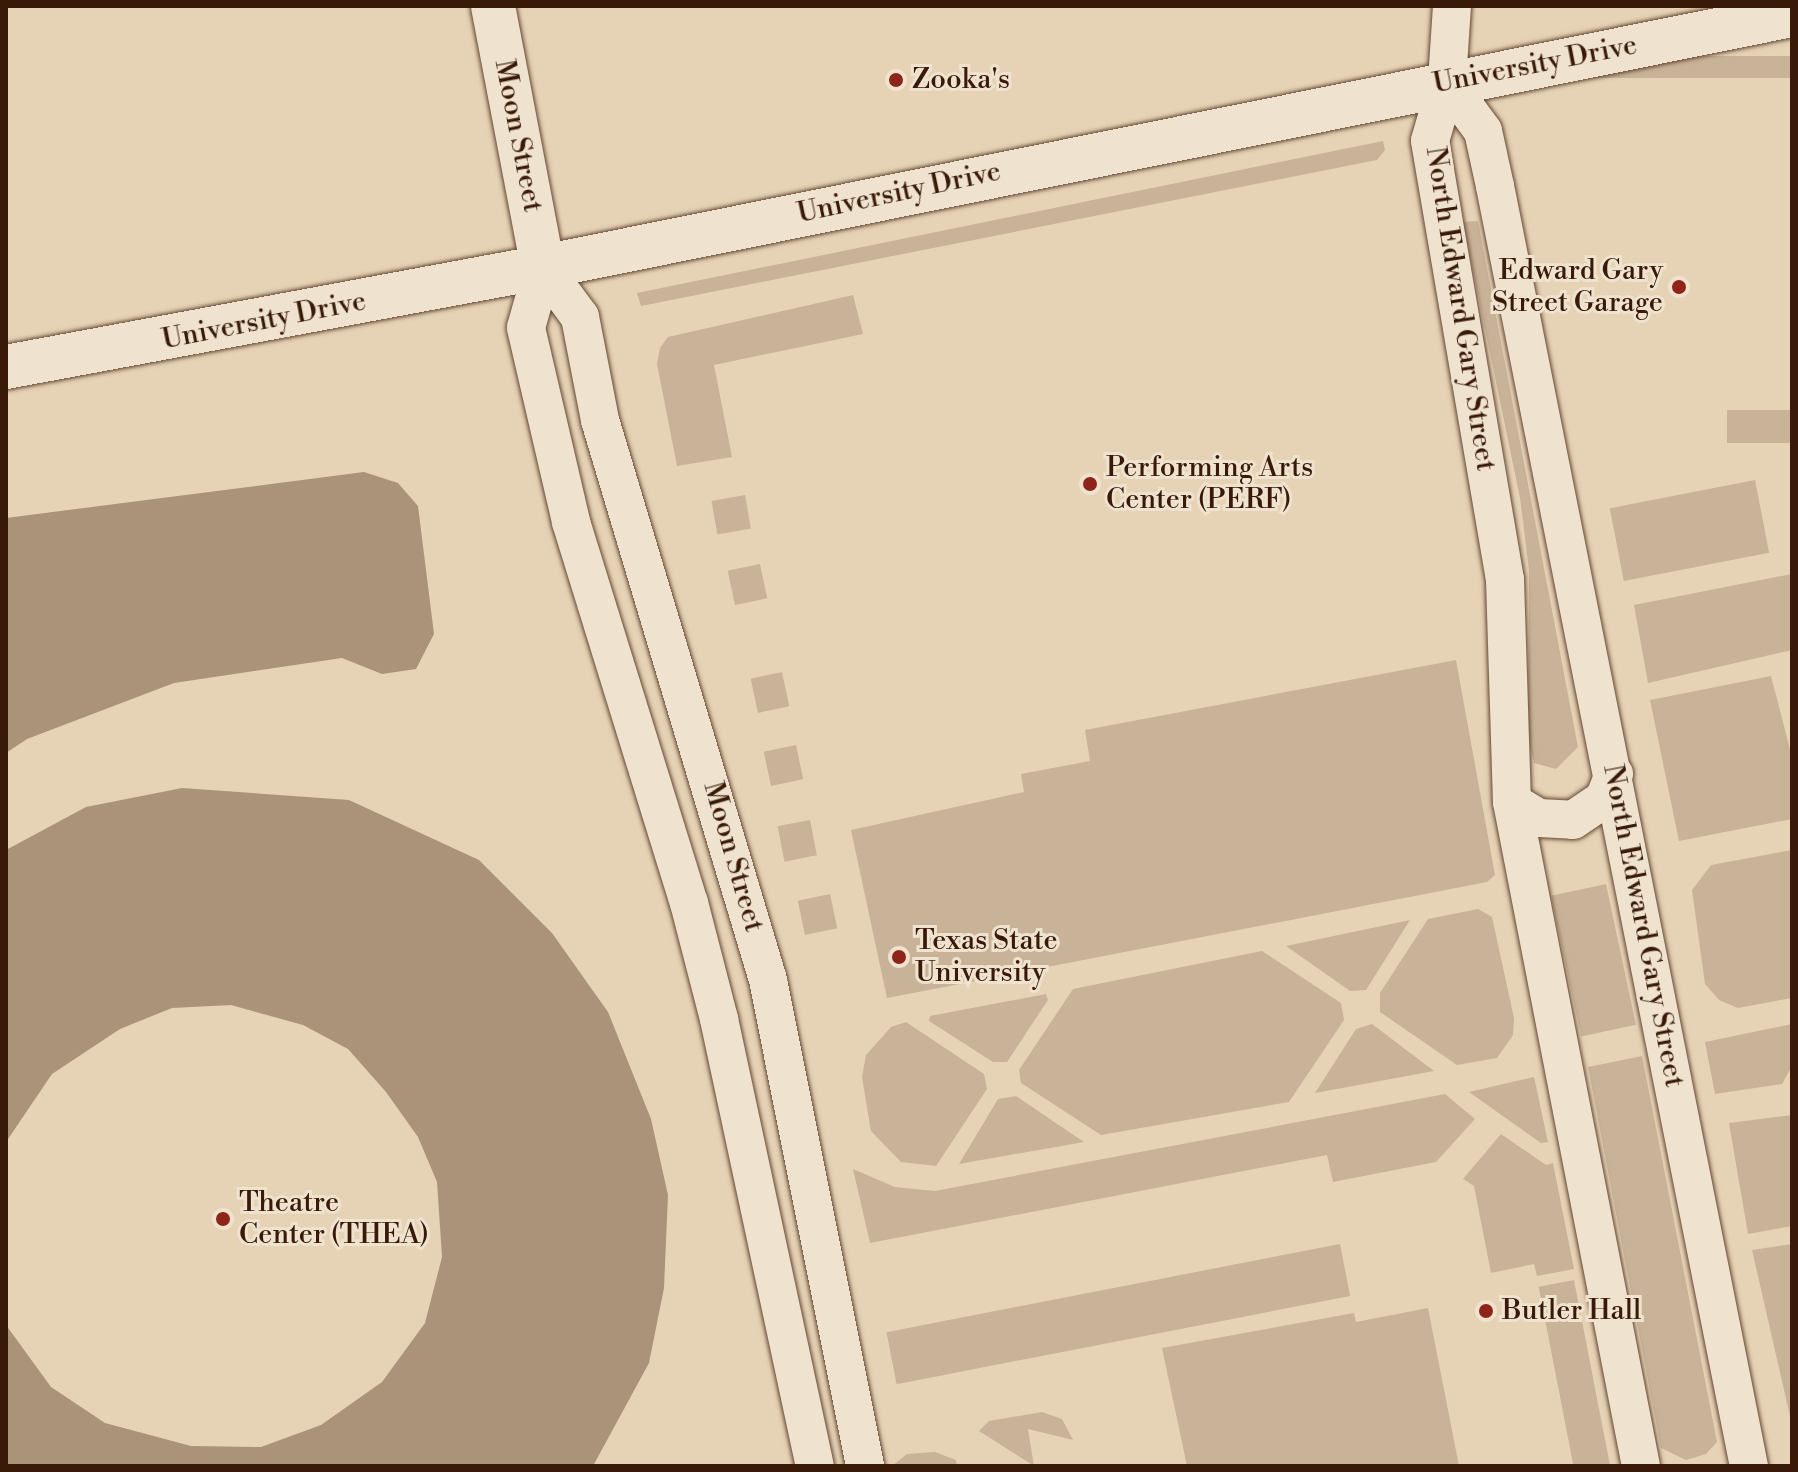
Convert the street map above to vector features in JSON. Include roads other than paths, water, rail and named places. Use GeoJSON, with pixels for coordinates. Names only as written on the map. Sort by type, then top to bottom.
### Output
{"type":"FeatureCollection","features":[{"type":"Feature","properties":{"kind":"main road","name":"Moon Street"},"geometry":{"type":"LineString","coordinates":[[493,6],[543,267]]}},
{"type":"Feature","properties":{"kind":"main road","name":"University Drive"},"geometry":{"type":"LineString","coordinates":[[6,367],[543,267],[1447,82],[1792,15]]}},
{"type":"Feature","properties":{"kind":"street"},"geometry":{"type":"LineString","coordinates":[[1447,82],[1452,6]]}},
{"type":"Feature","properties":{"kind":"street","name":"North Edward Gary Street"},"geometry":{"type":"LineString","coordinates":[[1447,82],[1483,131],[1614,774],[1741,1459]]}},
{"type":"Feature","properties":{"kind":"street","name":"North Edward Gary Street"},"geometry":{"type":"LineString","coordinates":[[1447,82],[1430,141],[1505,580],[1512,802],[1641,1466]]}},
{"type":"Feature","properties":{"kind":"street","name":"Moon Street"},"geometry":{"type":"LineString","coordinates":[[543,267],[526,328],[529,343],[571,522],[689,903],[716,1004],[815,1466]]}},
{"type":"Feature","properties":{"kind":"street","name":"Moon Street"},"geometry":{"type":"LineString","coordinates":[[543,267],[580,317],[600,420],[768,980],[865,1466]]}},
{"type":"Feature","properties":{"kind":"street"},"geometry":{"type":"LineString","coordinates":[[1512,802],[1539,818],[1573,820],[1604,799],[1614,774]]}},
{"type":"Feature","properties":{"kind":"place","name":"Zooka's"},"geometry":{"type":"Point","coordinates":[896,80]}},
{"type":"Feature","properties":{"kind":"place","name":"Edward Gary Street Garage"},"geometry":{"type":"Point","coordinates":[1679,287]}},
{"type":"Feature","properties":{"kind":"place","name":"Performing Arts Center (PERF)"},"geometry":{"type":"Point","coordinates":[1090,484]}},
{"type":"Feature","properties":{"kind":"place","name":"Texas State University"},"geometry":{"type":"Point","coordinates":[899,957]}},
{"type":"Feature","properties":{"kind":"place","name":"Theatre Center (THEA)"},"geometry":{"type":"Point","coordinates":[223,1219]}},
{"type":"Feature","properties":{"kind":"place","name":"Butler Hall"},"geometry":{"type":"Point","coordinates":[1486,1311]}}]}
